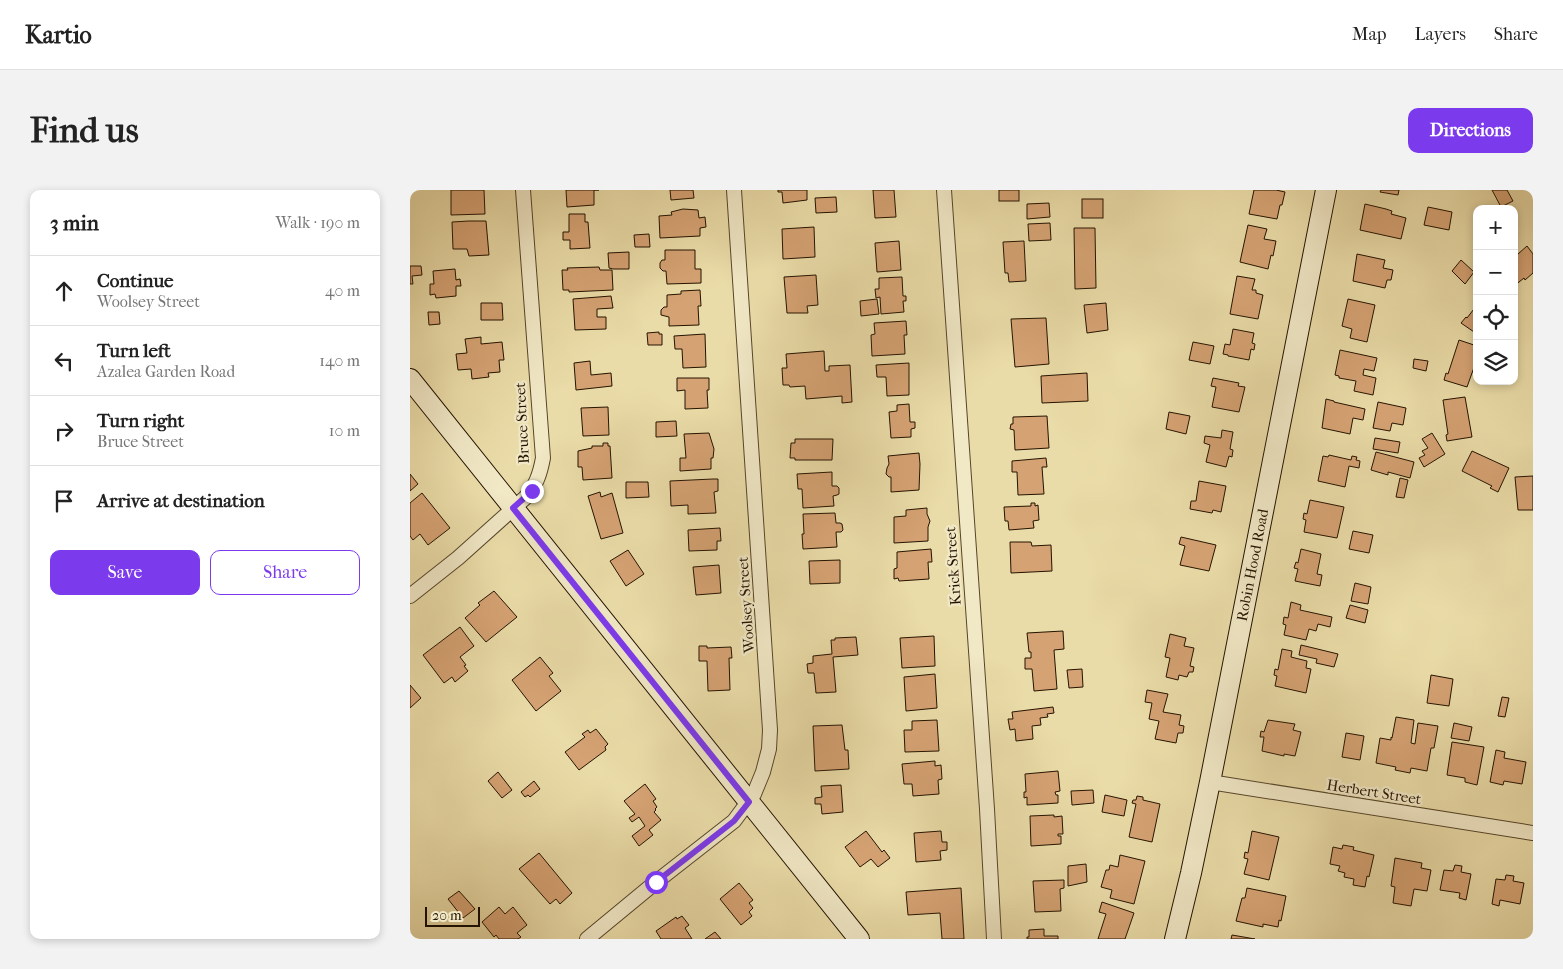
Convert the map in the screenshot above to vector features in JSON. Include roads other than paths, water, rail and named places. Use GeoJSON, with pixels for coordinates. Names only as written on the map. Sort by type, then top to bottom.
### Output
{"type":"FeatureCollection","features":[{"type":"Feature","properties":{"kind":"street","name":"Bruce Street"},"geometry":{"type":"LineString","coordinates":[[410,596],[458,558],[532,491],[540,474],[543,458],[522,190]]}},
{"type":"Feature","properties":{"kind":"street","name":"Woolsey Street"},"geometry":{"type":"LineString","coordinates":[[588,939],[656,882],[734,821],[749,802],[764,772],[769,749],[770,730],[734,190]]}},
{"type":"Feature","properties":{"kind":"street","name":"Krick Street"},"geometry":{"type":"LineString","coordinates":[[944,190],[994,939]]}},
{"type":"Feature","properties":{"kind":"street","name":"Robin Hood Road"},"geometry":{"type":"LineString","coordinates":[[1175,939],[1210,782],[1326,190]]}},
{"type":"Feature","properties":{"kind":"street"},"geometry":{"type":"LineString","coordinates":[[410,379],[859,939]]}},
{"type":"Feature","properties":{"kind":"street","name":"Herbert Street"},"geometry":{"type":"LineString","coordinates":[[1210,782],[1533,833]]}}]}
